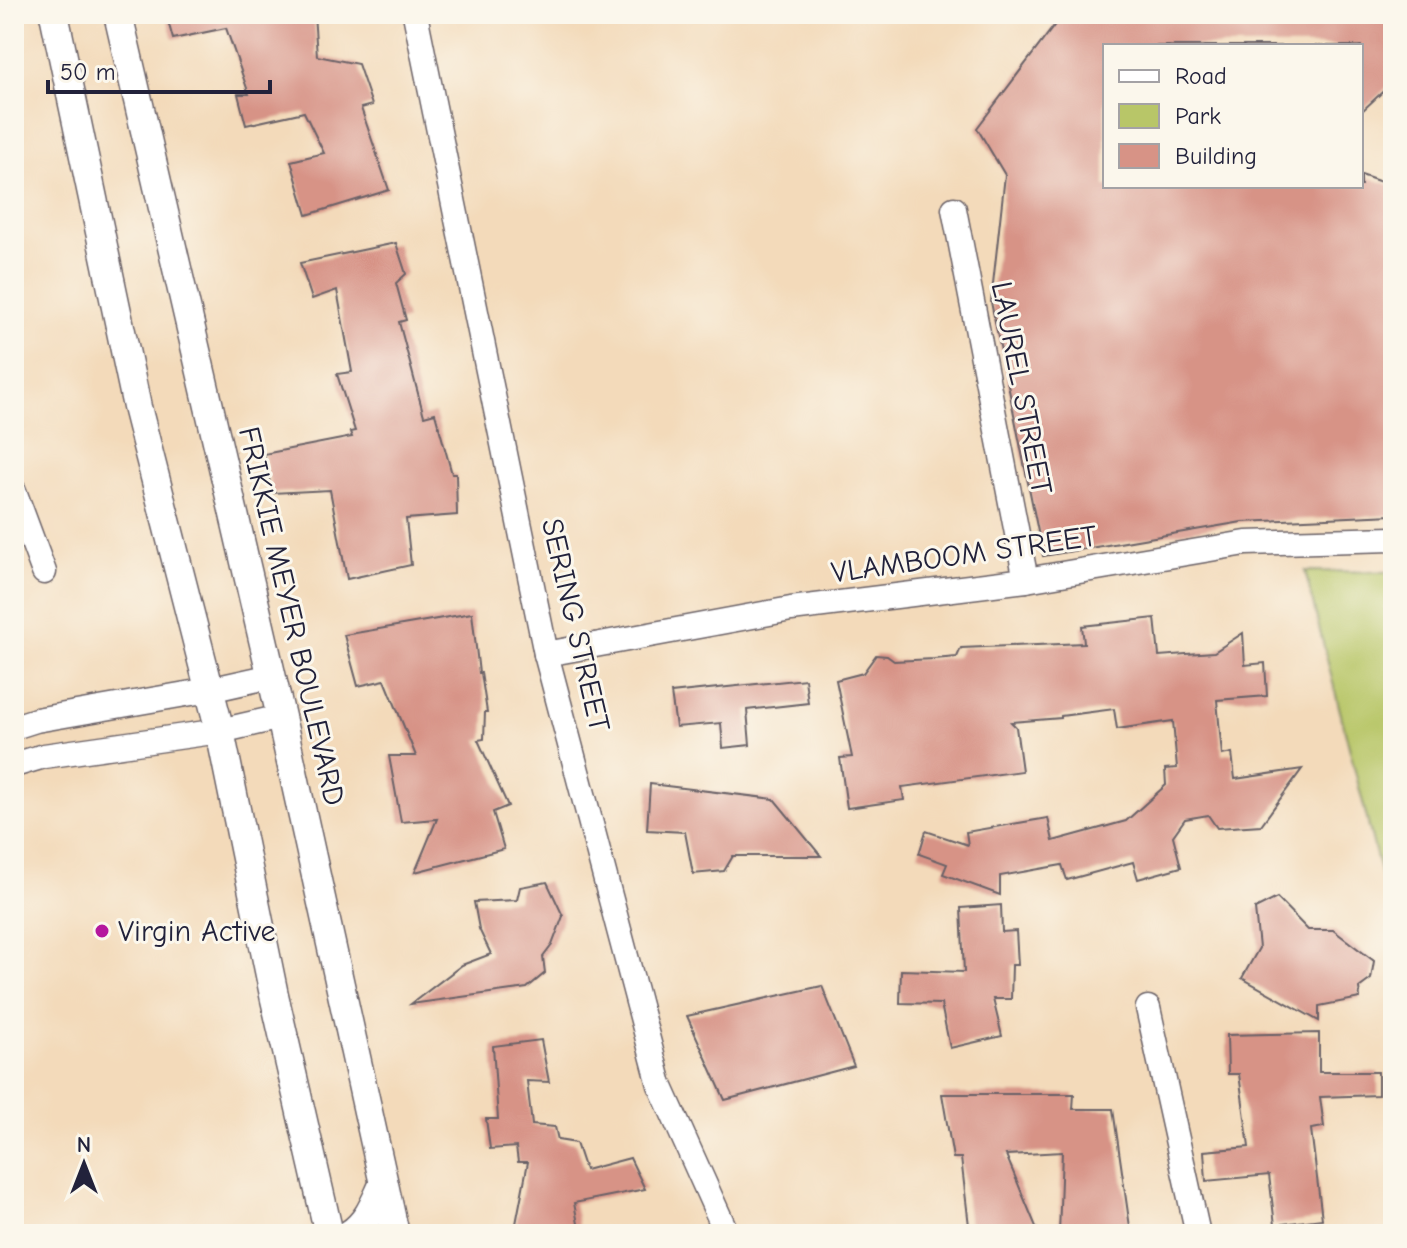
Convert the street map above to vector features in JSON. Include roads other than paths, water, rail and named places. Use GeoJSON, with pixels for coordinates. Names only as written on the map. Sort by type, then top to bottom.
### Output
{"type":"FeatureCollection","features":[{"type":"Feature","properties":{"kind":"street"},"geometry":{"type":"LineString","coordinates":[[54,14],[137,407],[220,731],[274,995],[329,1234]]}},
{"type":"Feature","properties":{"kind":"street","name":"FRIKKIE MEYER BOULEVARD"},"geometry":{"type":"LineString","coordinates":[[118,14],[272,676],[395,1234]]}},
{"type":"Feature","properties":{"kind":"street","name":"SERING STREET"},"geometry":{"type":"LineString","coordinates":[[415,14],[546,654],[660,1085],[727,1234]]}},
{"type":"Feature","properties":{"kind":"street","name":"LAUREL STREET"},"geometry":{"type":"LineString","coordinates":[[954,209],[1026,580]]}},
{"type":"Feature","properties":{"kind":"street"},"geometry":{"type":"LineString","coordinates":[[14,491],[44,572]]}},
{"type":"Feature","properties":{"kind":"street","name":"VLAMBOOM STREET"},"geometry":{"type":"LineString","coordinates":[[546,654],[791,609],[1026,580],[1246,543],[1393,539]]}},
{"type":"Feature","properties":{"kind":"street"},"geometry":{"type":"LineString","coordinates":[[14,727],[36,720],[272,676]]}},
{"type":"Feature","properties":{"kind":"street"},"geometry":{"type":"LineString","coordinates":[[14,765],[44,756],[220,731],[281,717]]}},
{"type":"Feature","properties":{"kind":"street"},"geometry":{"type":"LineString","coordinates":[[1148,1008],[1198,1234]]}},
{"type":"Feature","properties":{"kind":"street"},"geometry":{"type":"LineString","coordinates":[[350,1234],[363,1224],[383,1185]]}},
{"type":"Feature","properties":{"kind":"place","name":"Virgin Active"},"geometry":{"type":"Point","coordinates":[102,931]}}]}
